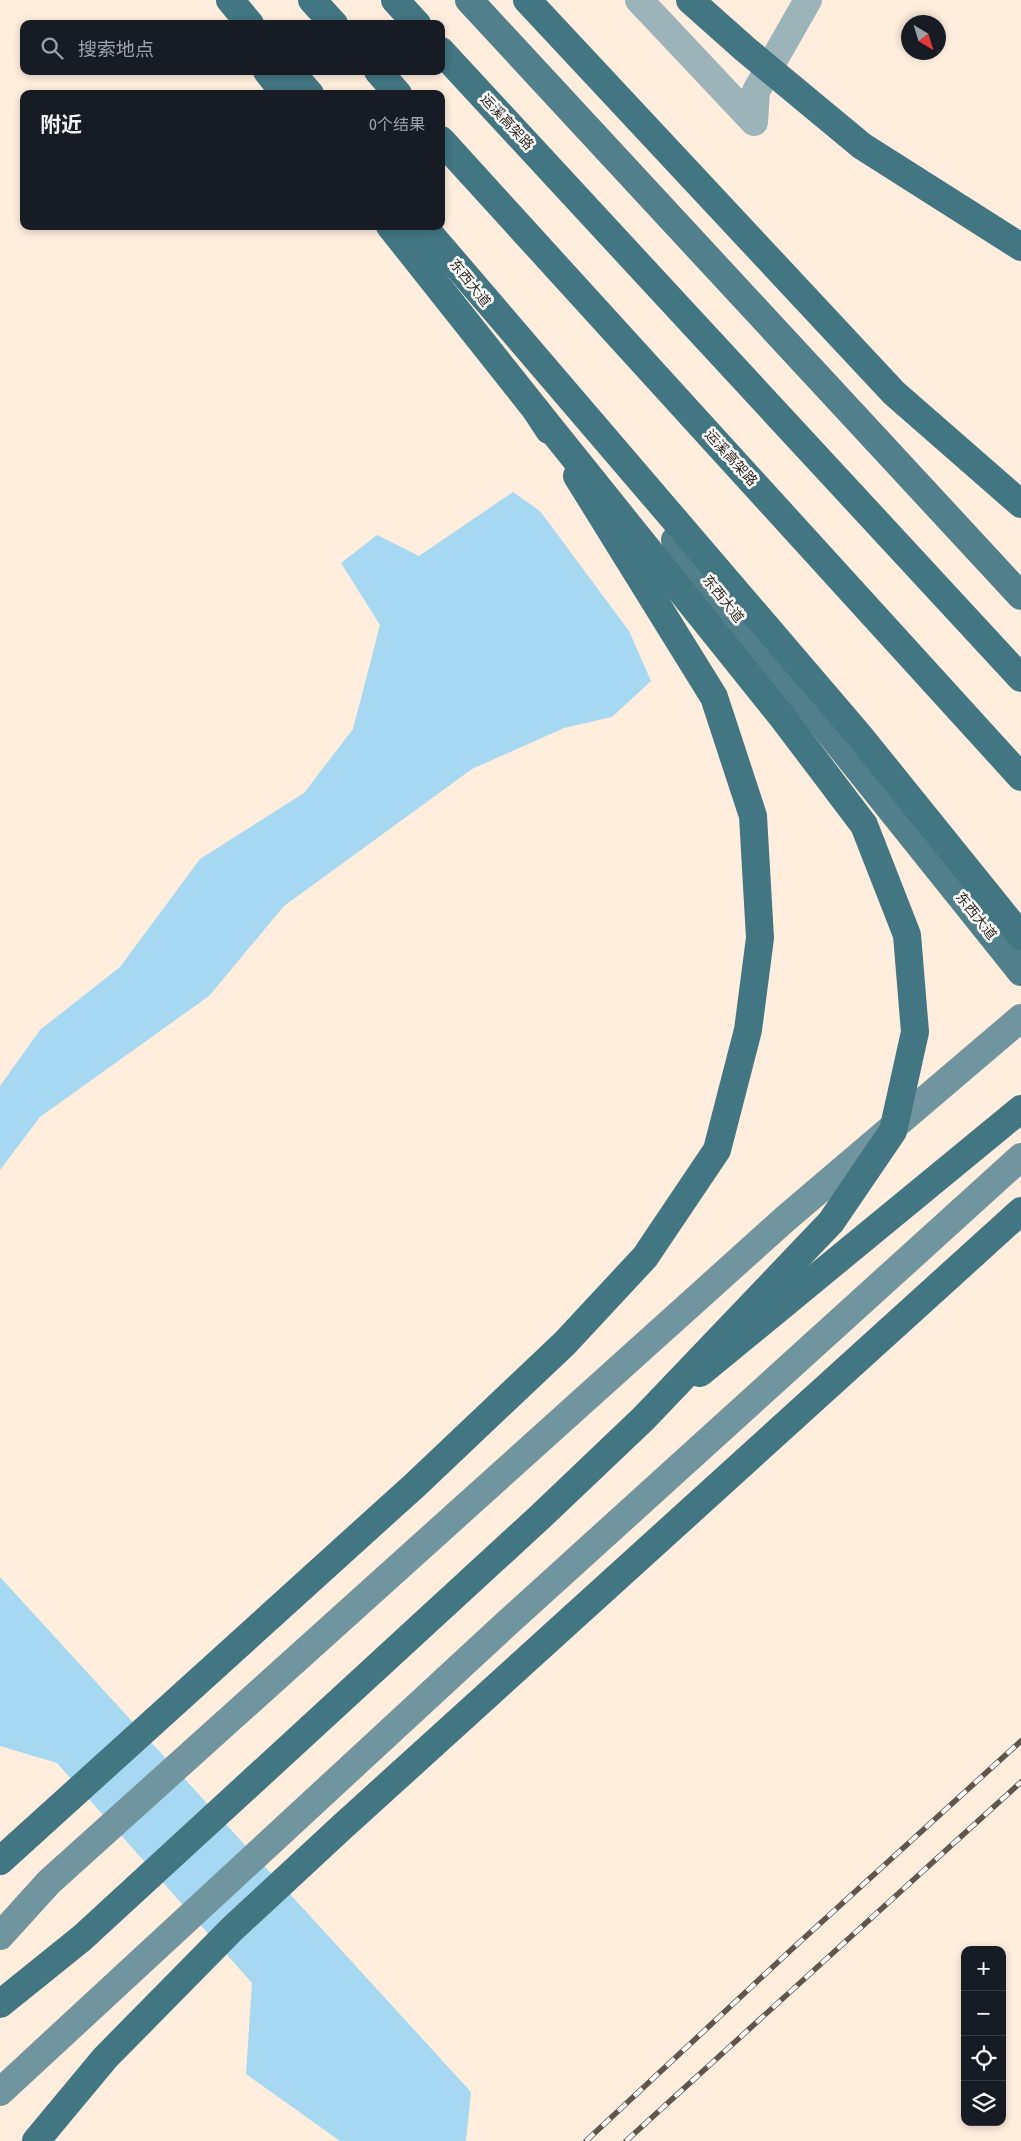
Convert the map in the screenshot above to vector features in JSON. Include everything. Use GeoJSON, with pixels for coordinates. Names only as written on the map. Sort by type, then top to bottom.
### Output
{"type":"FeatureCollection","features":[{"type":"Feature","properties":{"kind":"highway"},"geometry":{"type":"LineString","coordinates":[[210,0],[226,20]]}},
{"type":"Feature","properties":{"kind":"highway"},"geometry":{"type":"LineString","coordinates":[[230,0],[247,20]]}},
{"type":"Feature","properties":{"kind":"highway"},"geometry":{"type":"LineString","coordinates":[[312,0],[330,20]]}},
{"type":"Feature","properties":{"kind":"highway"},"geometry":{"type":"LineString","coordinates":[[395,0],[412,20]]}},
{"type":"Feature","properties":{"kind":"highway"},"geometry":{"type":"LineString","coordinates":[[527,0],[894,393],[1021,504]]}},
{"type":"Feature","properties":{"kind":"highway"},"geometry":{"type":"LineString","coordinates":[[690,0],[745,49],[862,146],[1021,247]]}},
{"type":"Feature","properties":{"kind":"highway","name":"运溪高架路"},"geometry":{"type":"LineString","coordinates":[[445,55],[1021,678]]}},
{"type":"Feature","properties":{"kind":"highway"},"geometry":{"type":"LineString","coordinates":[[270,75],[282,90]]}},
{"type":"Feature","properties":{"kind":"highway"},"geometry":{"type":"LineString","coordinates":[[294,75],[307,90]]}},
{"type":"Feature","properties":{"kind":"highway"},"geometry":{"type":"LineString","coordinates":[[381,75],[395,90]]}},
{"type":"Feature","properties":{"kind":"highway","name":"运溪高架路"},"geometry":{"type":"LineString","coordinates":[[445,144],[1021,777]]}},
{"type":"Feature","properties":{"kind":"highway"},"geometry":{"type":"LineString","coordinates":[[0,2004],[82,1938],[540,1517],[644,1418],[831,1222],[893,1131],[915,1032],[907,935],[864,826],[783,718],[393,230]]}},
{"type":"Feature","properties":{"kind":"highway"},"geometry":{"type":"LineString","coordinates":[[427,230],[858,734],[1021,936]]}},
{"type":"Feature","properties":{"kind":"highway"},"geometry":{"type":"LineString","coordinates":[[0,1861],[415,1485],[565,1343],[645,1256],[717,1150],[748,1030],[760,938],[753,816],[714,697],[536,410]]}},
{"type":"Feature","properties":{"kind":"highway"},"geometry":{"type":"LineString","coordinates":[[644,1418],[838,1261],[1021,1108]]}},
{"type":"Feature","properties":{"kind":"highway"},"geometry":{"type":"LineString","coordinates":[[36,2141],[105,2058],[232,1929],[1021,1211]]}},
{"type":"Feature","properties":{"kind":"main road"},"geometry":{"type":"LineString","coordinates":[[220,0],[240,20]]}},
{"type":"Feature","properties":{"kind":"main road"},"geometry":{"type":"LineString","coordinates":[[469,0],[1021,596]]}},
{"type":"Feature","properties":{"kind":"main road"},"geometry":{"type":"LineString","coordinates":[[295,75],[310,90]]}},
{"type":"Feature","properties":{"kind":"main road","name":"东西大道"},"geometry":{"type":"LineString","coordinates":[[427,230],[1021,972]]}},
{"type":"Feature","properties":{"kind":"main road"},"geometry":{"type":"LineString","coordinates":[[0,1936],[49,1882],[786,1219],[1021,1018]]}},
{"type":"Feature","properties":{"kind":"main road"},"geometry":{"type":"LineString","coordinates":[[0,2092],[504,1625],[1021,1157]]}},
{"type":"Feature","properties":{"kind":"street"},"geometry":{"type":"LineString","coordinates":[[639,0],[754,122],[756,92],[808,0]]}},
{"type":"Feature","properties":{"kind":"water"},"geometry":{"type":"Polygon","coordinates":[[[513,492],[540,511],[629,631],[651,681],[612,717],[564,728],[472,769],[284,906],[209,996],[40,1117],[0,1170],[0,1086],[40,1030],[120,967],[200,859],[304,793],[353,729],[380,625],[341,563],[377,535],[419,556],[513,492]]]}},
{"type":"Feature","properties":{"kind":"water"},"geometry":{"type":"Polygon","coordinates":[[[0,1577],[471,2092],[466,2141],[340,2141],[246,2074],[252,1983],[57,1763],[0,1746],[0,1577]]]}},
{"type":"Feature","properties":{"kind":"railway"},"geometry":{"type":"LineString","coordinates":[[586,2141],[792,1949],[1021,1741]]}},
{"type":"Feature","properties":{"kind":"railway"},"geometry":{"type":"LineString","coordinates":[[626,2141],[1021,1782]]}}]}
